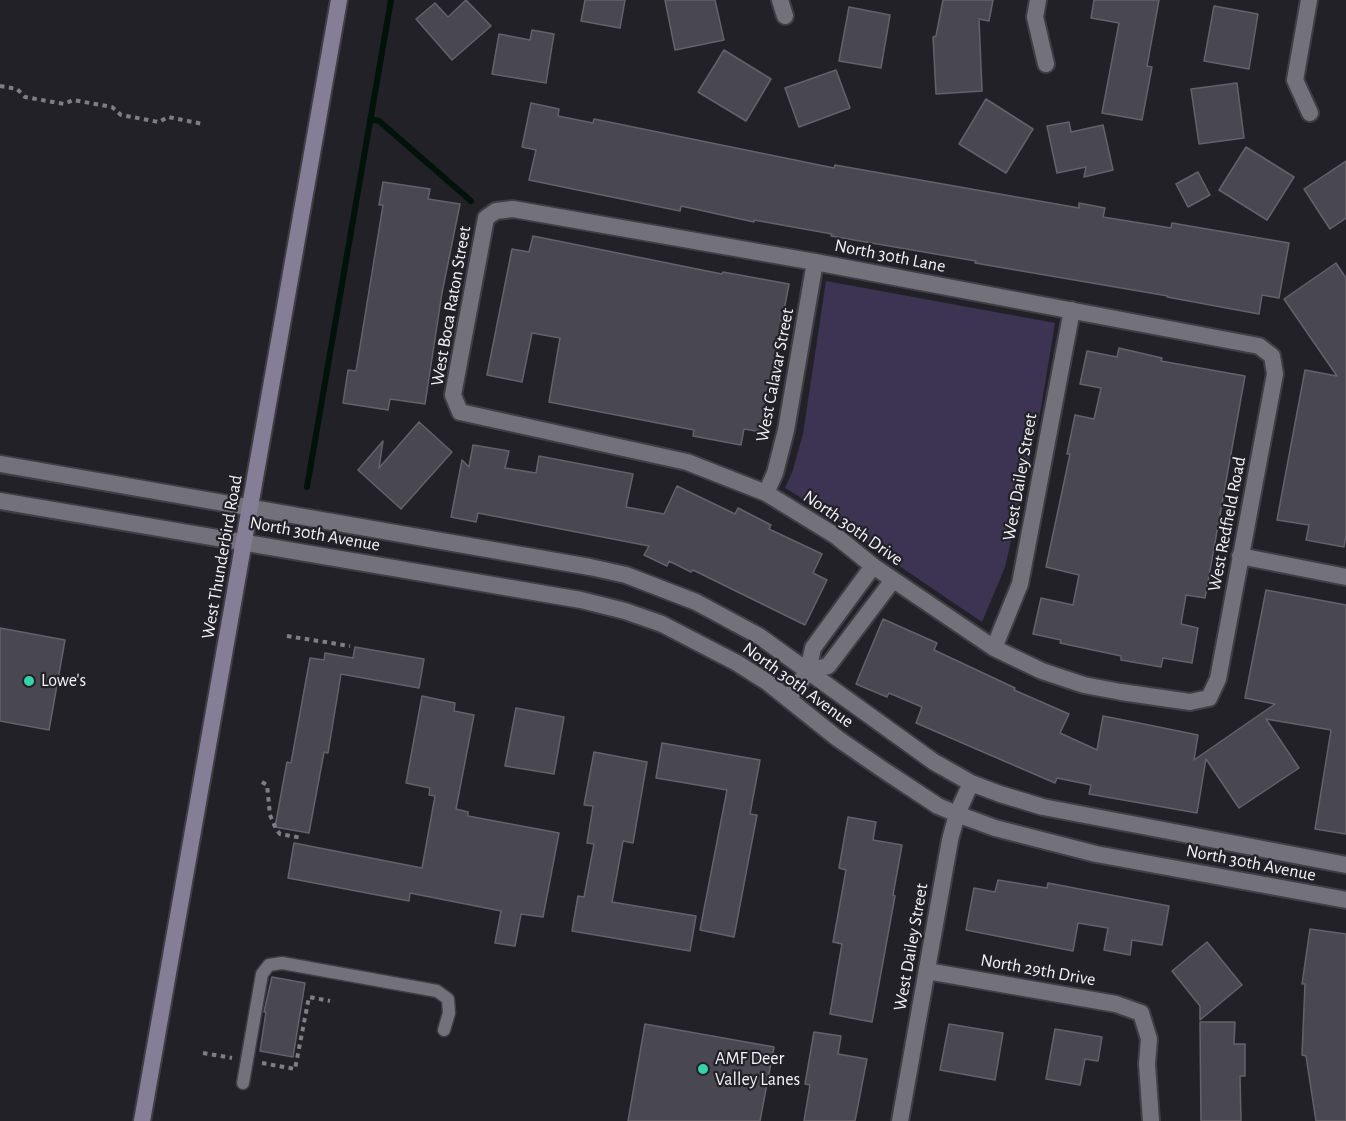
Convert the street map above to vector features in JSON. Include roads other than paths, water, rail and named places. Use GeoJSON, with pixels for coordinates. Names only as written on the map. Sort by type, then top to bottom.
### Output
{"type":"FeatureCollection","features":[{"type":"Feature","properties":{"kind":"main road","name":"West Thunderbird Road"},"geometry":{"type":"LineString","coordinates":[[142,1121],[339,0]]}},
{"type":"Feature","properties":{"kind":"street"},"geometry":{"type":"LineString","coordinates":[[1038,0],[1035,17],[1046,64]]}},
{"type":"Feature","properties":{"kind":"street"},"geometry":{"type":"LineString","coordinates":[[1309,0],[1294,80],[1310,113]]}},
{"type":"Feature","properties":{"kind":"street","name":"North 30th Lane"},"geometry":{"type":"LineString","coordinates":[[496,211],[513,209],[1072,310],[1259,346],[1272,356]]}},
{"type":"Feature","properties":{"kind":"street","name":"West Boca Raton Street"},"geometry":{"type":"LineString","coordinates":[[460,412],[453,395],[486,218],[496,211]]}},
{"type":"Feature","properties":{"kind":"street","name":"West Calavar Street"},"geometry":{"type":"LineString","coordinates":[[766,493],[775,472],[786,430],[815,262]]}},
{"type":"Feature","properties":{"kind":"street","name":"West Dailey Street"},"geometry":{"type":"LineString","coordinates":[[994,648],[1020,584],[1072,310]]}},
{"type":"Feature","properties":{"kind":"street","name":"West Redfield Road"},"geometry":{"type":"LineString","coordinates":[[1209,698],[1218,679],[1275,374],[1272,356]]}},
{"type":"Feature","properties":{"kind":"street","name":"North 30th Drive"},"geometry":{"type":"LineString","coordinates":[[460,412],[687,462],[766,493],[836,536],[873,566],[994,648],[1042,670],[1084,685],[1121,692],[1190,702],[1209,698]]}},
{"type":"Feature","properties":{"kind":"street","name":"North 30th Avenue"},"geometry":{"type":"LineString","coordinates":[[0,464],[626,575],[674,593],[759,636],[934,762],[971,783],[1000,795],[1043,807],[1346,865]]}},
{"type":"Feature","properties":{"kind":"street","name":"North 30th Avenue"},"geometry":{"type":"LineString","coordinates":[[0,501],[581,600],[625,611],[662,624],[737,663],[882,770],[931,802],[957,814],[995,828],[1084,851],[1346,900]]}},
{"type":"Feature","properties":{"kind":"street"},"geometry":{"type":"LineString","coordinates":[[1240,556],[1346,577]]}},
{"type":"Feature","properties":{"kind":"street"},"geometry":{"type":"LineString","coordinates":[[788,699],[808,671],[813,648],[873,566]]}},
{"type":"Feature","properties":{"kind":"street"},"geometry":{"type":"LineString","coordinates":[[808,671],[828,666],[893,580]]}},
{"type":"Feature","properties":{"kind":"street","name":"West Dailey Street"},"geometry":{"type":"LineString","coordinates":[[900,1121],[950,840],[957,814],[971,783]]}},
{"type":"Feature","properties":{"kind":"street","name":"North 29th Drive"},"geometry":{"type":"LineString","coordinates":[[927,971],[1116,1004],[1141,1013],[1149,1039],[1147,1064],[1151,1121]]}},
{"type":"Feature","properties":{"kind":"lane"},"geometry":{"type":"LineString","coordinates":[[243,1083],[262,974],[269,966],[282,963],[438,991],[448,999],[449,1012],[444,1030]]}},
{"type":"Feature","properties":{"kind":"waterway"},"geometry":{"type":"LineString","coordinates":[[307,487],[391,0]]}},
{"type":"Feature","properties":{"kind":"waterway"},"geometry":{"type":"LineString","coordinates":[[370,119],[379,121],[471,201]]}},
{"type":"Feature","properties":{"kind":"place","name":"Lowe's"},"geometry":{"type":"Point","coordinates":[29,681]}},
{"type":"Feature","properties":{"kind":"place","name":"AMF Deer Valley Lanes"},"geometry":{"type":"Point","coordinates":[703,1069]}}]}
